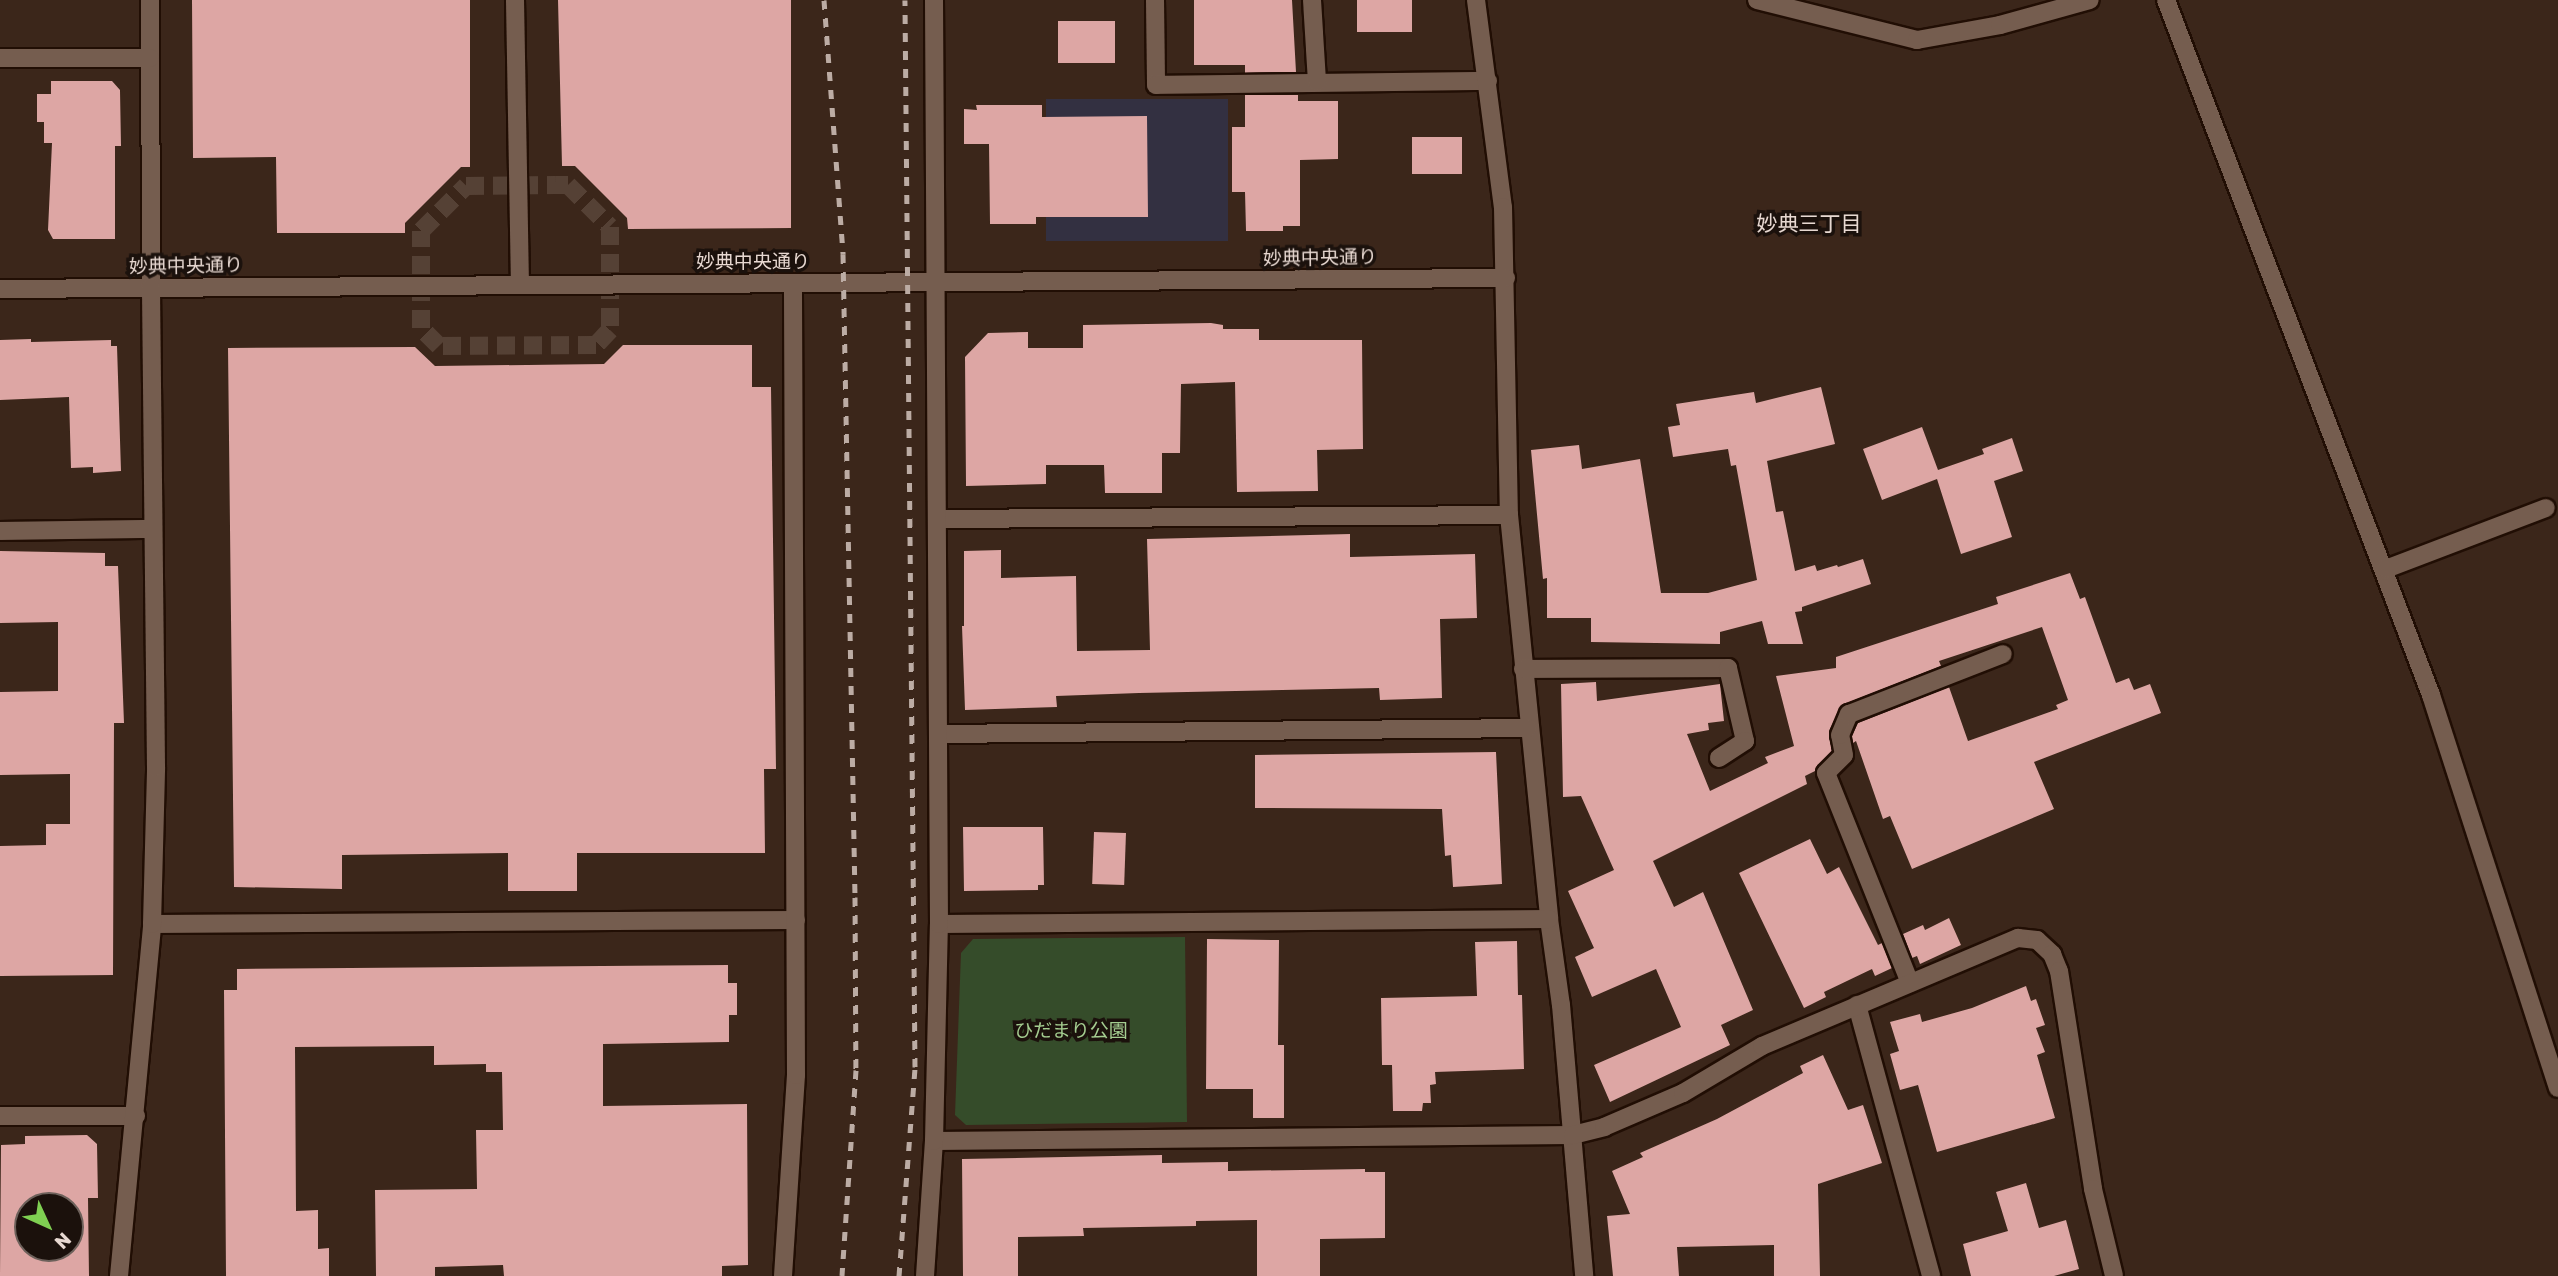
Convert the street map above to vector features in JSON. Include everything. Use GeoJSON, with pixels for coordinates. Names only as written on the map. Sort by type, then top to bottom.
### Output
{"type":"FeatureCollection","features":[{"type":"Feature","properties":{"kind":"street"},"geometry":{"type":"LineString","coordinates":[[119,1276],[152,924],[156,767],[152,529],[150,0]]}},
{"type":"Feature","properties":{"kind":"street"},"geometry":{"type":"LineString","coordinates":[[515,0],[520,284]]}},
{"type":"Feature","properties":{"kind":"street"},"geometry":{"type":"LineString","coordinates":[[925,1276],[934,1141],[939,924],[936,800],[939,734],[934,0]]}},
{"type":"Feature","properties":{"kind":"street"},"geometry":{"type":"LineString","coordinates":[[1155,0],[1156,85],[1488,81]]}},
{"type":"Feature","properties":{"kind":"street"},"geometry":{"type":"LineString","coordinates":[[1312,0],[1317,82]]}},
{"type":"Feature","properties":{"kind":"street"},"geometry":{"type":"LineString","coordinates":[[1476,0],[1500,181],[1506,278],[1509,515],[1528,728],[1561,1005],[1584,1276]]}},
{"type":"Feature","properties":{"kind":"street"},"geometry":{"type":"LineString","coordinates":[[1756,0],[1917,40],[2000,26],[2090,0]]}},
{"type":"Feature","properties":{"kind":"street"},"geometry":{"type":"LineString","coordinates":[[2166,0],[2386,569],[2455,767],[2558,1088]]}},
{"type":"Feature","properties":{"kind":"street"},"geometry":{"type":"LineString","coordinates":[[0,58],[150,58]]}},
{"type":"Feature","properties":{"kind":"street","name":"妙典中央通り"},"geometry":{"type":"LineString","coordinates":[[0,289],[1506,278]]}},
{"type":"Feature","properties":{"kind":"street"},"geometry":{"type":"LineString","coordinates":[[783,1276],[796,1075],[793,283]]}},
{"type":"Feature","properties":{"kind":"street"},"geometry":{"type":"LineString","coordinates":[[2386,569],[2546,508]]}},
{"type":"Feature","properties":{"kind":"street"},"geometry":{"type":"LineString","coordinates":[[938,519],[1509,515]]}},
{"type":"Feature","properties":{"kind":"street"},"geometry":{"type":"LineString","coordinates":[[0,531],[152,529]]}},
{"type":"Feature","properties":{"kind":"street"},"geometry":{"type":"LineString","coordinates":[[1910,983],[1826,774],[1844,755],[1839,735],[1849,714],[2003,654]]}},
{"type":"Feature","properties":{"kind":"street"},"geometry":{"type":"LineString","coordinates":[[1523,669],[1728,668],[1745,741],[1719,758]]}},
{"type":"Feature","properties":{"kind":"street"},"geometry":{"type":"LineString","coordinates":[[939,734],[1528,728]]}},
{"type":"Feature","properties":{"kind":"street"},"geometry":{"type":"LineString","coordinates":[[939,924],[1549,919]]}},
{"type":"Feature","properties":{"kind":"street"},"geometry":{"type":"LineString","coordinates":[[152,924],[796,920]]}},
{"type":"Feature","properties":{"kind":"street"},"geometry":{"type":"LineString","coordinates":[[934,1141],[1573,1135],[1604,1127],[1683,1093],[1762,1046],[1857,1005],[2018,938],[2037,940],[2052,954],[2059,971],[2093,1189],[2114,1276]]}},
{"type":"Feature","properties":{"kind":"street"},"geometry":{"type":"LineString","coordinates":[[1857,1005],[1931,1276]]}},
{"type":"Feature","properties":{"kind":"street"},"geometry":{"type":"LineString","coordinates":[[0,1115],[136,1116]]}},
{"type":"Feature","properties":{"kind":"shaded area"},"geometry":{"type":"Polygon","coordinates":[[[1046,99],[1228,99],[1228,241],[1046,241],[1046,99]]]}},
{"type":"Feature","properties":{"kind":"green space","name":"ひだまり公園"},"geometry":{"type":"Polygon","coordinates":[[[1185,937],[1187,1122],[966,1125],[955,1115],[961,953],[973,939],[1185,937]]]}},
{"type":"Feature","properties":{"kind":"building"},"geometry":{"type":"Polygon","coordinates":[[[192,0],[470,0],[470,167],[461,167],[405,223],[405,233],[277,233],[276,157],[193,158],[192,0]]]}},
{"type":"Feature","properties":{"kind":"building"},"geometry":{"type":"Polygon","coordinates":[[[558,0],[791,0],[791,228],[628,229],[627,218],[575,166],[562,166],[558,0]]]}},
{"type":"Feature","properties":{"kind":"building"},"geometry":{"type":"Polygon","coordinates":[[[1194,0],[1292,0],[1296,72],[1245,73],[1245,65],[1194,65],[1194,0]]]}},
{"type":"Feature","properties":{"kind":"building"},"geometry":{"type":"Polygon","coordinates":[[[1357,0],[1412,0],[1412,32],[1357,32],[1357,0]]]}},
{"type":"Feature","properties":{"kind":"building"},"geometry":{"type":"Polygon","coordinates":[[[1058,21],[1115,21],[1115,63],[1058,63],[1058,21]]]}},
{"type":"Feature","properties":{"kind":"building"},"geometry":{"type":"Polygon","coordinates":[[[51,81],[112,81],[120,90],[121,146],[115,146],[115,239],[53,239],[48,230],[52,143],[44,143],[44,122],[37,122],[37,94],[51,94],[51,81]]]}},
{"type":"Feature","properties":{"kind":"building"},"geometry":{"type":"Polygon","coordinates":[[[1245,95],[1298,95],[1298,101],[1338,101],[1338,159],[1300,160],[1300,226],[1283,226],[1283,231],[1246,231],[1245,192],[1232,192],[1232,127],[1245,127],[1245,95]]]}},
{"type":"Feature","properties":{"kind":"building"},"geometry":{"type":"Polygon","coordinates":[[[976,105],[1042,105],[1042,117],[1147,116],[1148,217],[1036,217],[1036,224],[990,224],[989,144],[964,144],[964,109],[977,110],[976,105]]]}},
{"type":"Feature","properties":{"kind":"building"},"geometry":{"type":"Polygon","coordinates":[[[1412,137],[1462,137],[1462,174],[1412,174],[1412,137]]]}},
{"type":"Feature","properties":{"kind":"building"},"geometry":{"type":"Polygon","coordinates":[[[1083,325],[1223,325],[1223,329],[1259,329],[1259,340],[1362,340],[1363,449],[1317,450],[1318,491],[1237,492],[1235,382],[1181,384],[1180,453],[1162,453],[1162,493],[1105,493],[1104,465],[1046,465],[1046,484],[966,486],[965,357],[988,333],[1028,332],[1028,348],[1083,348],[1083,325]]]}},
{"type":"Feature","properties":{"kind":"building"},"geometry":{"type":"Polygon","coordinates":[[[31,339],[31,342],[111,340],[111,346],[117,346],[121,471],[93,473],[93,467],[71,468],[69,397],[0,400],[0,340],[31,339]]]}},
{"type":"Feature","properties":{"kind":"building"},"geometry":{"type":"Polygon","coordinates":[[[623,345],[752,345],[752,387],[771,387],[776,769],[764,769],[765,853],[577,853],[577,891],[508,891],[508,853],[342,855],[342,889],[234,887],[228,348],[415,347],[435,366],[604,364],[623,345]]]}},
{"type":"Feature","properties":{"kind":"building"},"geometry":{"type":"Polygon","coordinates":[[[1821,387],[1835,444],[1767,461],[1776,512],[1783,511],[1795,571],[1815,565],[1817,571],[1863,559],[1871,584],[1802,607],[1802,611],[1795,612],[1803,644],[1768,644],[1762,621],[1720,632],[1720,644],[1591,642],[1591,618],[1547,618],[1547,578],[1543,579],[1531,450],[1579,445],[1582,469],[1640,459],[1661,593],[1708,593],[1757,580],[1736,465],[1731,466],[1728,449],[1673,457],[1668,427],[1680,425],[1676,404],[1754,392],[1756,403],[1821,387]]]}},
{"type":"Feature","properties":{"kind":"building"},"geometry":{"type":"Polygon","coordinates":[[[1922,427],[1938,470],[1984,454],[1982,449],[2012,438],[2023,471],[1994,481],[2012,537],[1961,554],[1937,479],[1882,500],[1863,449],[1922,427]]]}},
{"type":"Feature","properties":{"kind":"building"},"geometry":{"type":"Polygon","coordinates":[[[1350,534],[1350,557],[1475,554],[1477,618],[1440,619],[1442,698],[1380,700],[1379,688],[1139,693],[1056,696],[1057,707],[965,710],[962,626],[964,551],[1001,550],[1001,578],[1076,576],[1077,651],[1150,650],[1147,539],[1350,534]]]}},
{"type":"Feature","properties":{"kind":"building"},"geometry":{"type":"Polygon","coordinates":[[[0,551],[105,553],[105,566],[118,566],[124,723],[114,723],[113,975],[0,976],[0,846],[46,845],[46,824],[70,824],[70,774],[0,775],[0,692],[58,691],[58,622],[0,623],[0,551]]]}},
{"type":"Feature","properties":{"kind":"building"},"geometry":{"type":"Polygon","coordinates":[[[2070,573],[2080,599],[2085,597],[2116,683],[2129,678],[2134,690],[2150,684],[2161,713],[2034,762],[2054,809],[1912,869],[1890,816],[1883,819],[1856,741],[1853,743],[1852,736],[1858,723],[1949,687],[1968,741],[2058,709],[2056,705],[2068,700],[2042,627],[1939,661],[1941,666],[1842,705],[1829,731],[1832,751],[1815,771],[1805,776],[1807,784],[1653,861],[1674,907],[1703,892],[1753,1010],[1721,1025],[1730,1045],[1610,1102],[1594,1065],[1681,1027],[1656,969],[1592,997],[1575,957],[1594,948],[1568,891],[1614,870],[1581,796],[1563,797],[1561,684],[1596,682],[1597,701],[1720,684],[1724,721],[1708,723],[1709,730],[1687,734],[1710,791],[1768,763],[1765,757],[1794,746],[1776,676],[1836,668],[1836,657],[1998,604],[1996,597],[2070,573]]]}},
{"type":"Feature","properties":{"kind":"building"},"geometry":{"type":"Polygon","coordinates":[[[1496,752],[1502,884],[1453,887],[1451,855],[1445,856],[1442,809],[1255,808],[1255,755],[1496,752]]]}},
{"type":"Feature","properties":{"kind":"building"},"geometry":{"type":"Polygon","coordinates":[[[963,827],[1043,827],[1044,885],[1038,885],[1038,890],[964,891],[963,827]]]}},
{"type":"Feature","properties":{"kind":"building"},"geometry":{"type":"Polygon","coordinates":[[[1094,832],[1126,833],[1124,885],[1092,884],[1094,832]]]}},
{"type":"Feature","properties":{"kind":"building"},"geometry":{"type":"Polygon","coordinates":[[[1810,839],[1827,874],[1839,867],[1878,945],[1882,943],[1892,968],[1875,976],[1872,969],[1824,992],[1826,997],[1804,1008],[1739,873],[1810,839]]]}},
{"type":"Feature","properties":{"kind":"building"},"geometry":{"type":"Polygon","coordinates":[[[1949,918],[1961,945],[1920,964],[1917,956],[1912,958],[1903,934],[1923,925],[1925,930],[1949,918]]]}},
{"type":"Feature","properties":{"kind":"building"},"geometry":{"type":"Polygon","coordinates":[[[1207,939],[1279,940],[1278,1045],[1284,1045],[1284,1118],[1253,1118],[1253,1089],[1206,1089],[1207,939]]]}},
{"type":"Feature","properties":{"kind":"building"},"geometry":{"type":"Polygon","coordinates":[[[1517,941],[1524,1069],[1435,1072],[1436,1084],[1430,1085],[1431,1103],[1423,1103],[1422,1111],[1393,1111],[1392,1065],[1382,1065],[1381,998],[1477,996],[1475,942],[1517,941]]]}},
{"type":"Feature","properties":{"kind":"building"},"geometry":{"type":"Polygon","coordinates":[[[728,965],[728,983],[737,983],[737,1015],[729,1015],[729,1042],[603,1044],[603,1106],[747,1104],[748,1265],[722,1266],[722,1276],[504,1276],[503,1265],[435,1267],[435,1276],[376,1276],[375,1190],[477,1189],[476,1130],[503,1130],[502,1072],[486,1072],[486,1064],[434,1065],[434,1046],[295,1047],[296,1211],[318,1210],[318,1249],[329,1248],[329,1276],[226,1276],[224,990],[237,990],[237,969],[728,965]]]}},
{"type":"Feature","properties":{"kind":"building"},"geometry":{"type":"Polygon","coordinates":[[[2026,986],[2031,1001],[2036,999],[2045,1025],[2036,1028],[2045,1052],[2037,1055],[2055,1118],[1937,1152],[1918,1085],[1900,1090],[1890,1054],[1899,1051],[1890,1022],[1920,1014],[1922,1022],[1972,1008],[2026,986]]]}},
{"type":"Feature","properties":{"kind":"building"},"geometry":{"type":"Polygon","coordinates":[[[1823,1055],[1848,1110],[1863,1105],[1882,1163],[1818,1184],[1820,1276],[1774,1276],[1774,1245],[1677,1247],[1679,1276],[1613,1276],[1607,1216],[1630,1214],[1612,1171],[1643,1157],[1640,1153],[1717,1119],[1803,1073],[1800,1066],[1823,1055]]]}},
{"type":"Feature","properties":{"kind":"building"},"geometry":{"type":"Polygon","coordinates":[[[87,1135],[97,1144],[98,1198],[88,1198],[89,1276],[0,1276],[1,1145],[25,1144],[25,1136],[87,1135]]]}},
{"type":"Feature","properties":{"kind":"building"},"geometry":{"type":"Polygon","coordinates":[[[1162,1155],[1162,1163],[1228,1162],[1228,1171],[1365,1169],[1365,1172],[1385,1172],[1385,1238],[1320,1239],[1320,1276],[1257,1276],[1257,1220],[1196,1221],[1196,1226],[1083,1228],[1084,1236],[1018,1237],[1018,1276],[963,1276],[962,1159],[1162,1155]]]}},
{"type":"Feature","properties":{"kind":"building"},"geometry":{"type":"Polygon","coordinates":[[[2026,1183],[2039,1228],[2066,1220],[2079,1269],[2054,1276],[1971,1276],[1963,1244],[2008,1231],[1996,1192],[2026,1183]]]}},
{"type":"Feature","properties":{"kind":"tunnel"},"geometry":{"type":"LineString","coordinates":[[556,185],[568,185],[610,227],[610,330],[596,345],[439,346],[421,328],[421,231],[466,186],[556,185]]}},
{"type":"Feature","properties":{"kind":"railway"},"geometry":{"type":"LineString","coordinates":[[824,0],[843,254],[855,897],[856,1070],[842,1276]]}},
{"type":"Feature","properties":{"kind":"railway"},"geometry":{"type":"LineString","coordinates":[[899,1276],[915,1067],[905,0]]}},
{"type":"Feature","properties":{"kind":"district","name":"妙典三丁目"},"geometry":{"type":"Point","coordinates":[1809,224]}}]}
